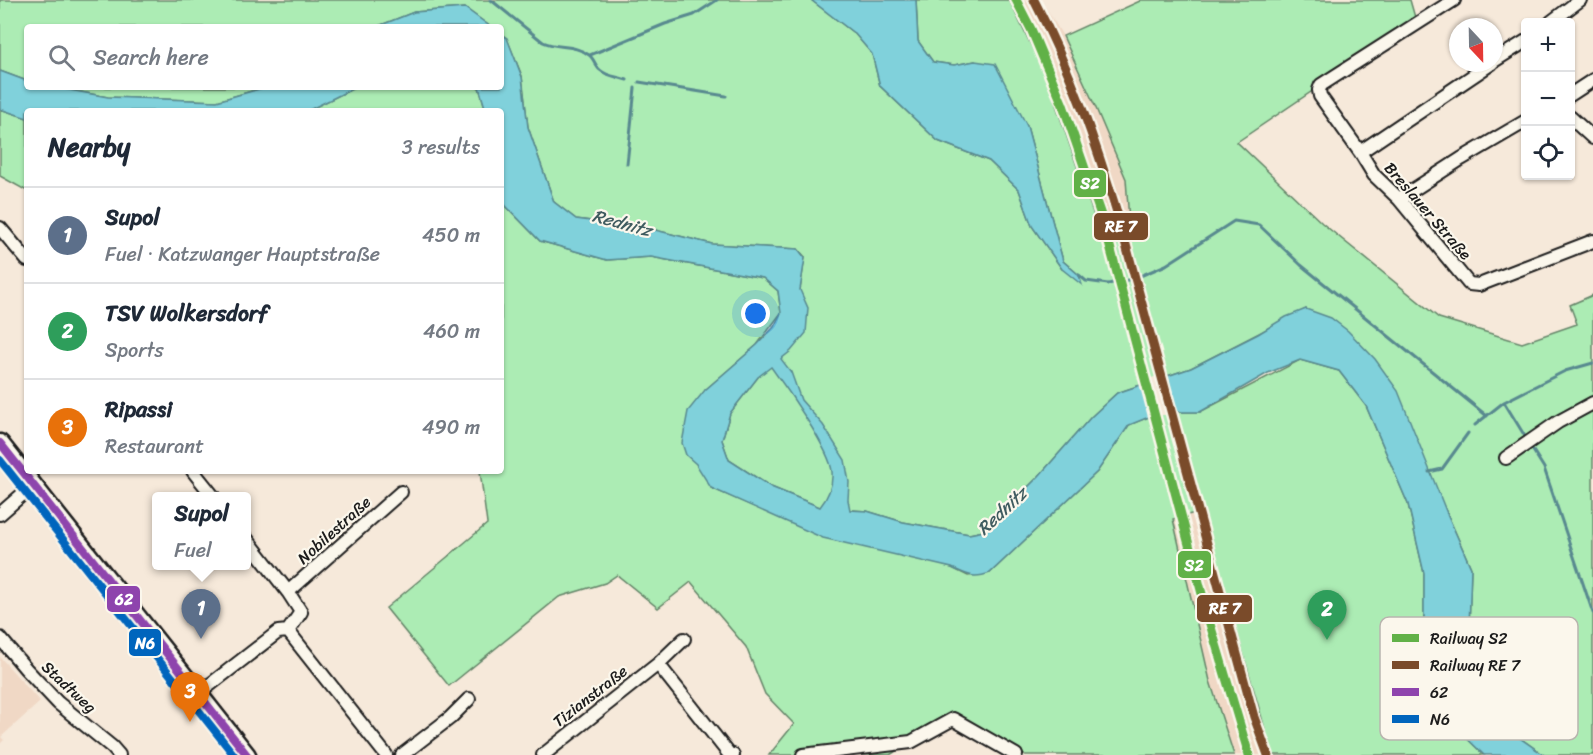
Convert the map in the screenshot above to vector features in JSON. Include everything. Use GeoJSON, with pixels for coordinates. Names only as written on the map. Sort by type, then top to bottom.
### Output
{"type":"FeatureCollection","features":[{"type":"Feature","properties":{"kind":"main road"},"geometry":{"type":"LineString","coordinates":[[0,443],[24,474]]}},
{"type":"Feature","properties":{"kind":"main road"},"geometry":{"type":"LineString","coordinates":[[24,474],[247,755]]}},
{"type":"Feature","properties":{"kind":"street","name":"Breslauer Straße"},"geometry":{"type":"LineString","coordinates":[[1454,0],[1321,85],[1320,96],[1374,175],[1399,199],[1469,284],[1479,285],[1593,241]]}},
{"type":"Feature","properties":{"kind":"street"},"geometry":{"type":"LineString","coordinates":[[1556,18],[1580,0]]}},
{"type":"Feature","properties":{"kind":"street"},"geometry":{"type":"LineString","coordinates":[[1503,56],[1521,44]]}},
{"type":"Feature","properties":{"kind":"street"},"geometry":{"type":"LineString","coordinates":[[1360,152],[1478,72]]}},
{"type":"Feature","properties":{"kind":"street"},"geometry":{"type":"LineString","coordinates":[[1575,92],[1593,80]]}},
{"type":"Feature","properties":{"kind":"street"},"geometry":{"type":"LineString","coordinates":[[1575,122],[1593,138]]}},
{"type":"Feature","properties":{"kind":"street"},"geometry":{"type":"LineString","coordinates":[[1399,199],[1521,124]]}},
{"type":"Feature","properties":{"kind":"street"},"geometry":{"type":"LineString","coordinates":[[0,228],[24,256]]}},
{"type":"Feature","properties":{"kind":"street"},"geometry":{"type":"LineString","coordinates":[[1506,458],[1558,422],[1593,403]]}},
{"type":"Feature","properties":{"kind":"street"},"geometry":{"type":"LineString","coordinates":[[196,474],[210,492]]}},
{"type":"Feature","properties":{"kind":"street"},"geometry":{"type":"LineString","coordinates":[[0,514],[33,485]]}},
{"type":"Feature","properties":{"kind":"street","name":"Nobilestraße"},"geometry":{"type":"LineString","coordinates":[[288,592],[401,492]]}},
{"type":"Feature","properties":{"kind":"street"},"geometry":{"type":"LineString","coordinates":[[198,694],[278,632],[288,631],[301,612],[251,544]]}},
{"type":"Feature","properties":{"kind":"street"},"geometry":{"type":"LineString","coordinates":[[288,631],[386,755]]}},
{"type":"Feature","properties":{"kind":"street","name":"Stadtweg"},"geometry":{"type":"LineString","coordinates":[[0,638],[58,703],[119,755]]}},
{"type":"Feature","properties":{"kind":"street","name":"Tizianstraße"},"geometry":{"type":"LineString","coordinates":[[543,755],[658,664],[684,639]]}},
{"type":"Feature","properties":{"kind":"street"},"geometry":{"type":"LineString","coordinates":[[658,664],[729,754],[733,755]]}},
{"type":"Feature","properties":{"kind":"street"},"geometry":{"type":"LineString","coordinates":[[402,755],[450,718],[469,699]]}},
{"type":"Feature","properties":{"kind":"street"},"geometry":{"type":"LineString","coordinates":[[803,755],[911,742],[953,719],[1016,755]]}},
{"type":"Feature","properties":{"kind":"shaded area"},"geometry":{"type":"Polygon","coordinates":[[[1009,0],[1041,0],[1063,36],[1126,179],[1130,235],[1103,242],[1046,76],[1009,0]]]}},
{"type":"Feature","properties":{"kind":"shaded area"},"geometry":{"type":"Polygon","coordinates":[[[1202,511],[1274,755],[1234,755],[1210,681],[1173,519],[1202,511]]]}},
{"type":"Feature","properties":{"kind":"shaded area"},"geometry":{"type":"Polygon","coordinates":[[[0,657],[40,702],[1,737],[4,740],[0,744],[0,657]]]}},
{"type":"Feature","properties":{"kind":"green space"},"geometry":{"type":"Polygon","coordinates":[[[0,0],[811,0],[855,34],[872,54],[880,86],[938,141],[989,161],[1019,190],[1032,226],[1062,269],[1079,275],[1063,261],[1027,126],[975,61],[954,65],[933,62],[918,41],[916,0],[1009,0],[1046,76],[1103,242],[1130,235],[1126,179],[1063,36],[1140,0],[1410,0],[1416,21],[1237,142],[1322,223],[1439,318],[1522,343],[1577,324],[1570,305],[1593,295],[1593,755],[1544,755],[1523,740],[1578,740],[1578,617],[1469,617],[1471,568],[1446,511],[1306,309],[1191,368],[1117,393],[1091,417],[1039,476],[984,531],[969,534],[903,522],[867,511],[822,508],[771,487],[729,460],[722,440],[730,413],[758,377],[800,290],[805,257],[798,249],[712,244],[651,229],[576,219],[554,202],[528,127],[522,76],[504,36],[504,24],[487,24],[465,8],[414,12],[384,24],[24,24],[24,80],[0,71],[0,0]]]}},
{"type":"Feature","properties":{"kind":"green space"},"geometry":{"type":"Polygon","coordinates":[[[70,90],[256,90],[217,101],[108,97],[70,90]]]}},
{"type":"Feature","properties":{"kind":"green space"},"geometry":{"type":"Polygon","coordinates":[[[350,90],[480,90],[485,108],[313,108],[350,90]]]}},
{"type":"Feature","properties":{"kind":"green space"},"geometry":{"type":"Polygon","coordinates":[[[0,109],[24,117],[24,189],[0,176],[0,109]]]}},
{"type":"Feature","properties":{"kind":"green space"},"geometry":{"type":"Polygon","coordinates":[[[504,204],[540,241],[607,260],[651,257],[763,278],[778,291],[781,313],[757,345],[705,390],[711,488],[764,511],[952,568],[968,576],[990,573],[1097,472],[1129,425],[1161,412],[1200,412],[1300,360],[1339,371],[1366,406],[1408,504],[1424,573],[1424,617],[1380,617],[1380,740],[1469,740],[1484,755],[1274,755],[1202,511],[1173,519],[1210,681],[1234,755],[1024,755],[956,713],[890,755],[769,755],[794,724],[765,694],[746,647],[691,582],[658,608],[617,575],[605,583],[559,597],[449,686],[386,608],[487,524],[480,474],[504,474],[504,204]]]}},
{"type":"Feature","properties":{"kind":"water"},"geometry":{"type":"Polygon","coordinates":[[[811,0],[916,0],[918,41],[933,62],[954,65],[975,61],[995,64],[1027,126],[1063,261],[1079,275],[1082,285],[1062,269],[1032,226],[1019,190],[989,161],[938,141],[880,86],[872,54],[855,34],[811,0]]]}},
{"type":"Feature","properties":{"kind":"water"},"geometry":{"type":"Polygon","coordinates":[[[465,8],[487,24],[384,24],[414,12],[465,8]]]}},
{"type":"Feature","properties":{"kind":"water"},"geometry":{"type":"Polygon","coordinates":[[[504,36],[507,38],[522,77],[528,127],[554,202],[576,219],[651,229],[712,244],[798,249],[805,258],[800,290],[808,308],[806,333],[781,359],[791,372],[801,400],[823,425],[845,460],[850,510],[867,511],[903,522],[969,534],[984,531],[1039,476],[1091,417],[1117,393],[1191,368],[1286,317],[1306,309],[1331,318],[1348,331],[1375,359],[1398,391],[1471,568],[1469,617],[1424,617],[1424,573],[1408,504],[1366,406],[1339,371],[1300,360],[1268,373],[1200,412],[1161,412],[1129,425],[1097,472],[990,573],[979,576],[823,538],[711,488],[696,464],[686,455],[682,443],[688,411],[705,390],[757,345],[774,327],[781,313],[778,291],[763,278],[651,257],[607,260],[540,241],[504,204],[504,108],[485,108],[480,90],[504,90],[504,36]],[[771,367],[758,377],[730,413],[722,440],[729,460],[771,487],[820,507],[831,486],[830,462],[796,403],[771,367]]]}},
{"type":"Feature","properties":{"kind":"water"},"geometry":{"type":"Polygon","coordinates":[[[0,71],[24,80],[24,90],[70,90],[108,97],[217,101],[256,90],[350,90],[313,108],[24,108],[24,117],[0,109],[0,71]]]}},
{"type":"Feature","properties":{"kind":"water"},"geometry":{"type":"Polygon","coordinates":[[[1469,740],[1523,740],[1544,755],[1484,755],[1469,740]]]}},
{"type":"Feature","properties":{"kind":"pier"},"geometry":{"type":"Polygon","coordinates":[[[1166,373],[1177,415],[1161,415],[1150,420],[1140,382],[1166,373]]]}},
{"type":"Feature","properties":{"kind":"waterway"},"geometry":{"type":"LineString","coordinates":[[491,0],[543,42],[584,52],[591,56],[603,72],[627,80]]}},
{"type":"Feature","properties":{"kind":"waterway"},"geometry":{"type":"LineString","coordinates":[[590,55],[665,24],[694,15],[717,0]]}},
{"type":"Feature","properties":{"kind":"waterway"},"geometry":{"type":"LineString","coordinates":[[639,82],[726,96]]}},
{"type":"Feature","properties":{"kind":"waterway"},"geometry":{"type":"LineString","coordinates":[[627,164],[635,88]]}},
{"type":"Feature","properties":{"kind":"waterway"},"geometry":{"type":"LineString","coordinates":[[1079,275],[1086,281],[1108,284],[1133,279],[1166,265],[1234,221],[1259,225],[1301,265],[1487,416]]}},
{"type":"Feature","properties":{"kind":"waterway"},"geometry":{"type":"LineString","coordinates":[[1475,425],[1504,402],[1565,371],[1593,363]]}},
{"type":"Feature","properties":{"kind":"waterway"},"geometry":{"type":"LineString","coordinates":[[1504,402],[1526,438]]}},
{"type":"Feature","properties":{"kind":"waterway"},"geometry":{"type":"LineString","coordinates":[[1429,472],[1442,469],[1468,433]]}},
{"type":"Feature","properties":{"kind":"waterway"},"geometry":{"type":"LineString","coordinates":[[1532,449],[1544,468],[1593,613]]}},
{"type":"Feature","properties":{"kind":"rail line","name":"S2"},"geometry":{"type":"LineString","coordinates":[[1016,0],[1031,29],[1063,105],[1104,224],[1210,624],[1249,755]]}},
{"type":"Feature","properties":{"kind":"transit line"},"geometry":{"type":"LineString","coordinates":[[1034,0],[1071,80],[1092,135],[1119,219],[1254,717],[1268,755]]}},
{"type":"Feature","properties":{"kind":"transit line","name":"62"},"geometry":{"type":"LineString","coordinates":[[0,443],[24,473]]}},
{"type":"Feature","properties":{"kind":"transit line","name":"N6"},"geometry":{"type":"LineString","coordinates":[[0,460],[234,755]]}},
{"type":"Feature","properties":{"kind":"transit line","name":"62"},"geometry":{"type":"LineString","coordinates":[[25,474],[247,755]]}},
{"type":"Feature","properties":{"kind":"place","name":"Supol"},"geometry":{"type":"Point","coordinates":[201,639]}},
{"type":"Feature","properties":{"kind":"place","name":"TSV Wolkersdorf"},"geometry":{"type":"Point","coordinates":[1327,640]}},
{"type":"Feature","properties":{"kind":"place","name":"Ripassi"},"geometry":{"type":"Point","coordinates":[190,722]}},
{"type":"Feature","properties":{"kind":"water label","name":"Rednitz"},"geometry":{"type":"Point","coordinates":[622,223]}},
{"type":"Feature","properties":{"kind":"water label","name":"Rednitz"},"geometry":{"type":"Point","coordinates":[1002,511]}}]}
